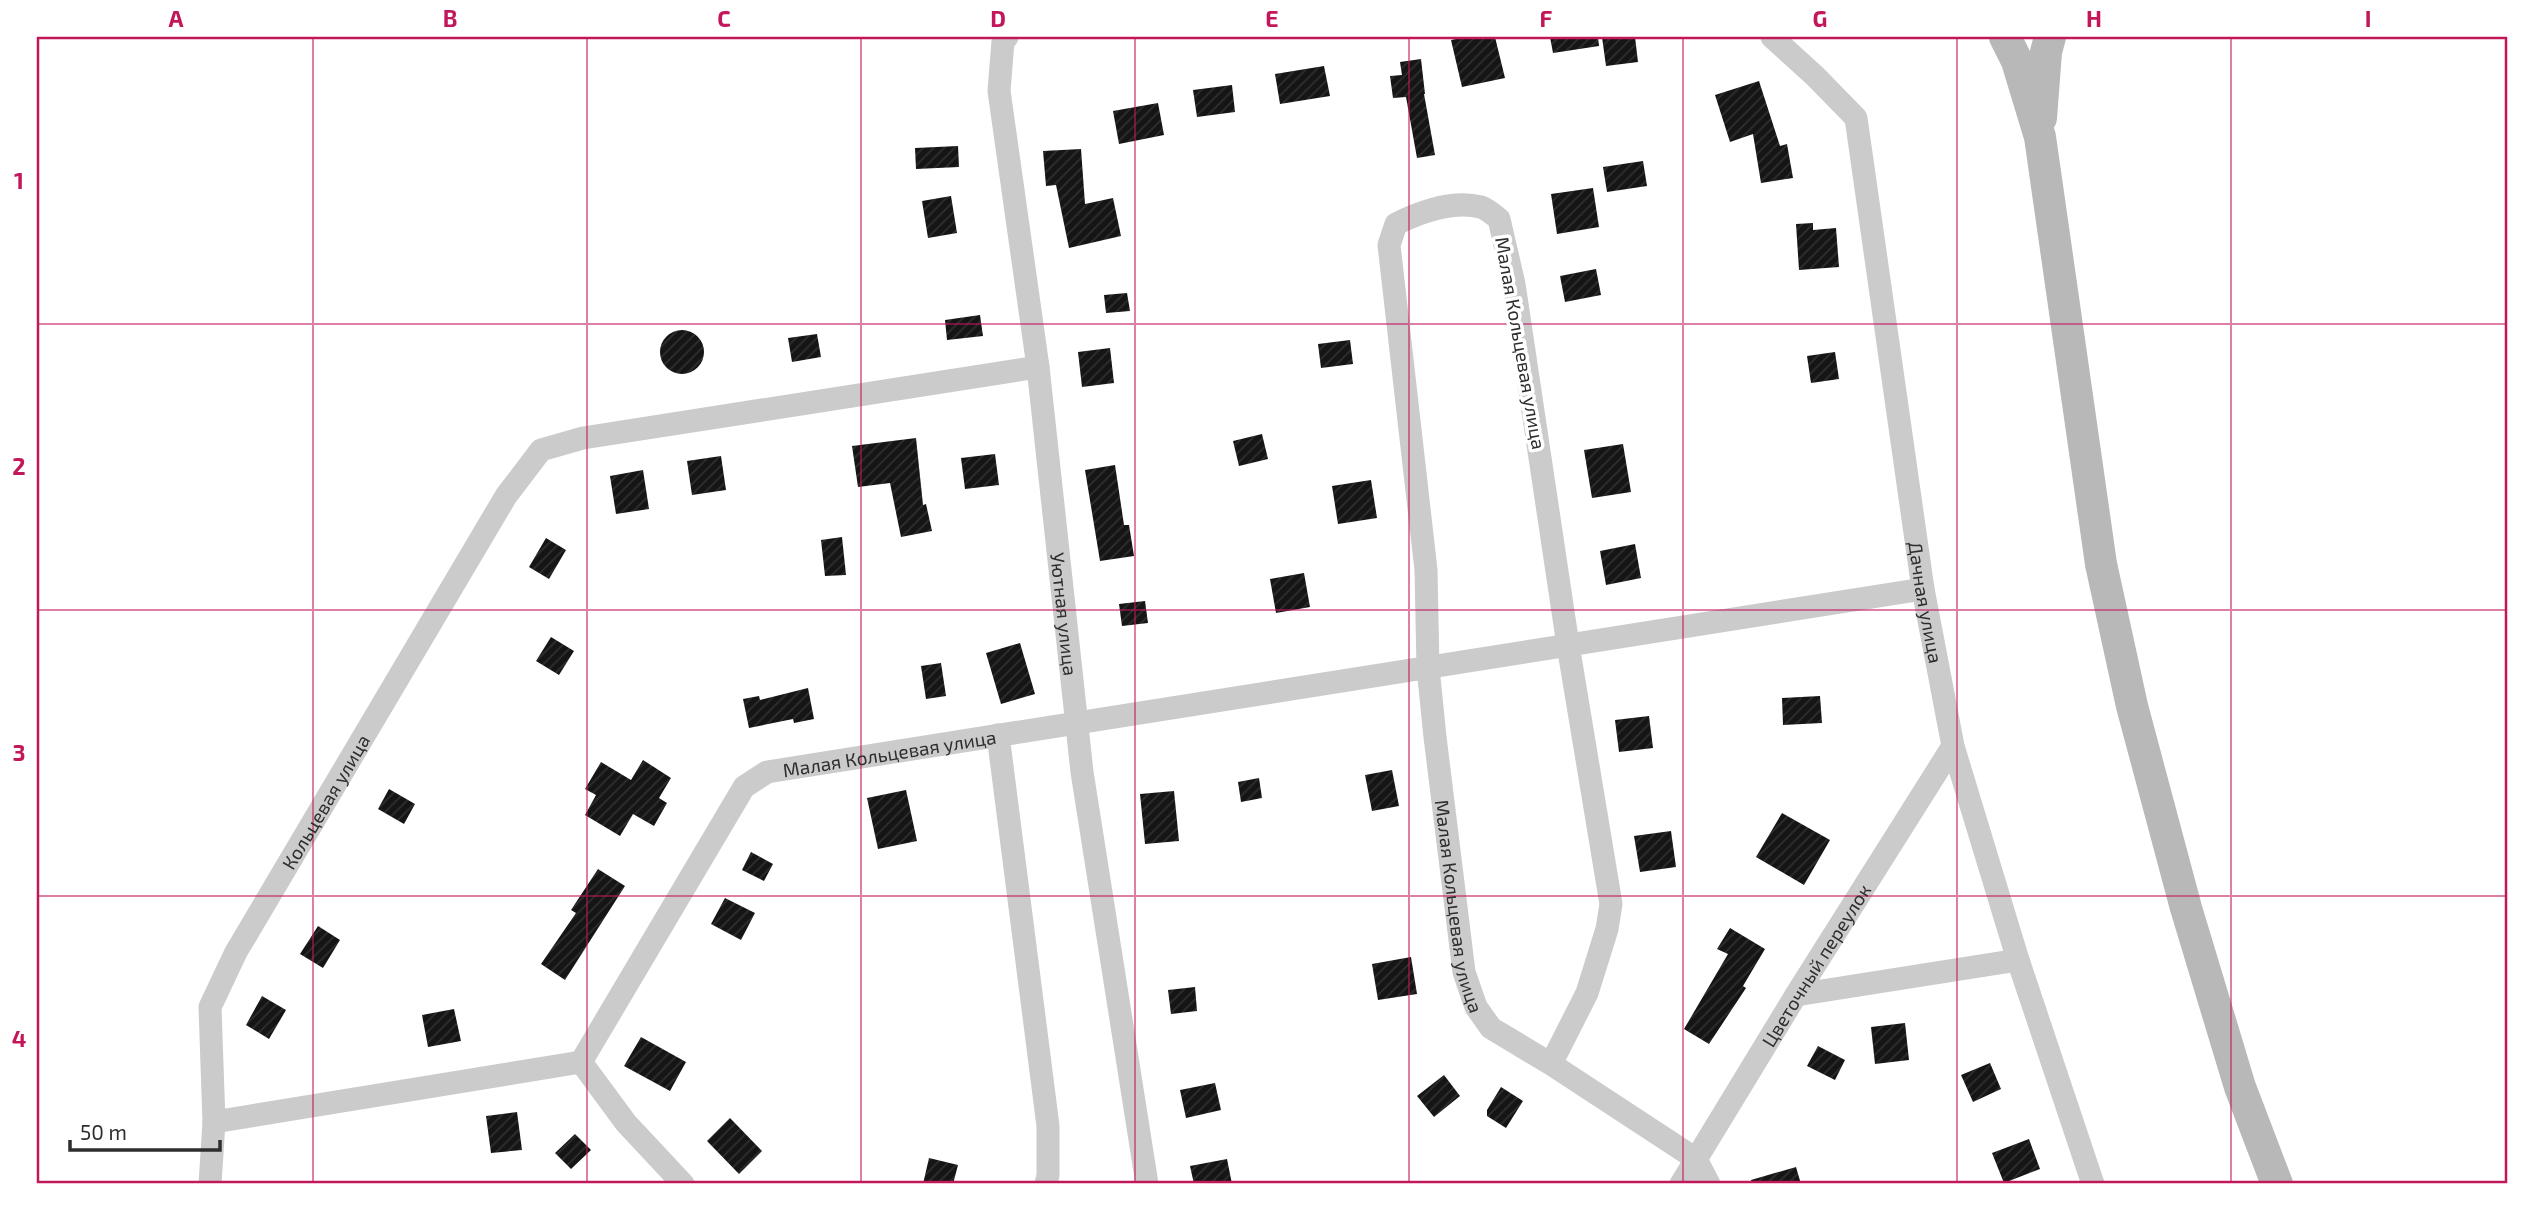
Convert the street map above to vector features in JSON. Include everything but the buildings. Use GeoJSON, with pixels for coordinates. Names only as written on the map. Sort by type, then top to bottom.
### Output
{"type":"FeatureCollection","features":[{"type":"Feature","properties":{"kind":"street","name":"Дачная улица"},"geometry":{"type":"LineString","coordinates":[[1772,37],[1856,118],[1923,589],[1953,746],[2018,960],[2093,1184]]}},
{"type":"Feature","properties":{"kind":"street"},"geometry":{"type":"LineString","coordinates":[[2005,37],[2017,61],[2040,137],[2101,564],[2132,706],[2186,908],[2240,1087],[2277,1184]]}},
{"type":"Feature","properties":{"kind":"street"},"geometry":{"type":"LineString","coordinates":[[2040,137],[2046,52],[2050,37]]}},
{"type":"Feature","properties":{"kind":"street","name":"Уютная улица"},"geometry":{"type":"LineString","coordinates":[[1005,39],[999,91],[1038,367],[1082,772],[1147,1184]]}},
{"type":"Feature","properties":{"kind":"street","name":"Малая Кольцевая улица"},"geometry":{"type":"LineString","coordinates":[[1551,1064],[1587,993],[1611,904],[1568,645],[1514,284],[1504,237],[1499,219],[1483,208],[1460,205],[1416,214],[1396,224],[1389,245],[1426,570],[1434,737],[1464,972],[1476,1007],[1491,1028],[1696,1158]]}},
{"type":"Feature","properties":{"kind":"street","name":"Кольцевая улица"},"geometry":{"type":"LineString","coordinates":[[210,1184],[214,1122],[210,1007],[236,952],[506,496],[541,450],[583,438],[1038,367]]}},
{"type":"Feature","properties":{"kind":"street","name":"Малая Кольцевая улица"},"geometry":{"type":"LineString","coordinates":[[581,1062],[744,787],[767,772],[1923,589]]}},
{"type":"Feature","properties":{"kind":"street"},"geometry":{"type":"LineString","coordinates":[[998,735],[1048,1126],[1046,1184]]}},
{"type":"Feature","properties":{"kind":"street","name":"Цветочный переулок"},"geometry":{"type":"LineString","coordinates":[[1681,1184],[1953,746]]}},
{"type":"Feature","properties":{"kind":"street"},"geometry":{"type":"LineString","coordinates":[[1796,995],[2018,960]]}},
{"type":"Feature","properties":{"kind":"street"},"geometry":{"type":"LineString","coordinates":[[214,1122],[581,1062],[626,1123],[683,1184]]}},
{"type":"Feature","properties":{"kind":"street"},"geometry":{"type":"LineString","coordinates":[[1696,1158],[1709,1184]]}}]}
